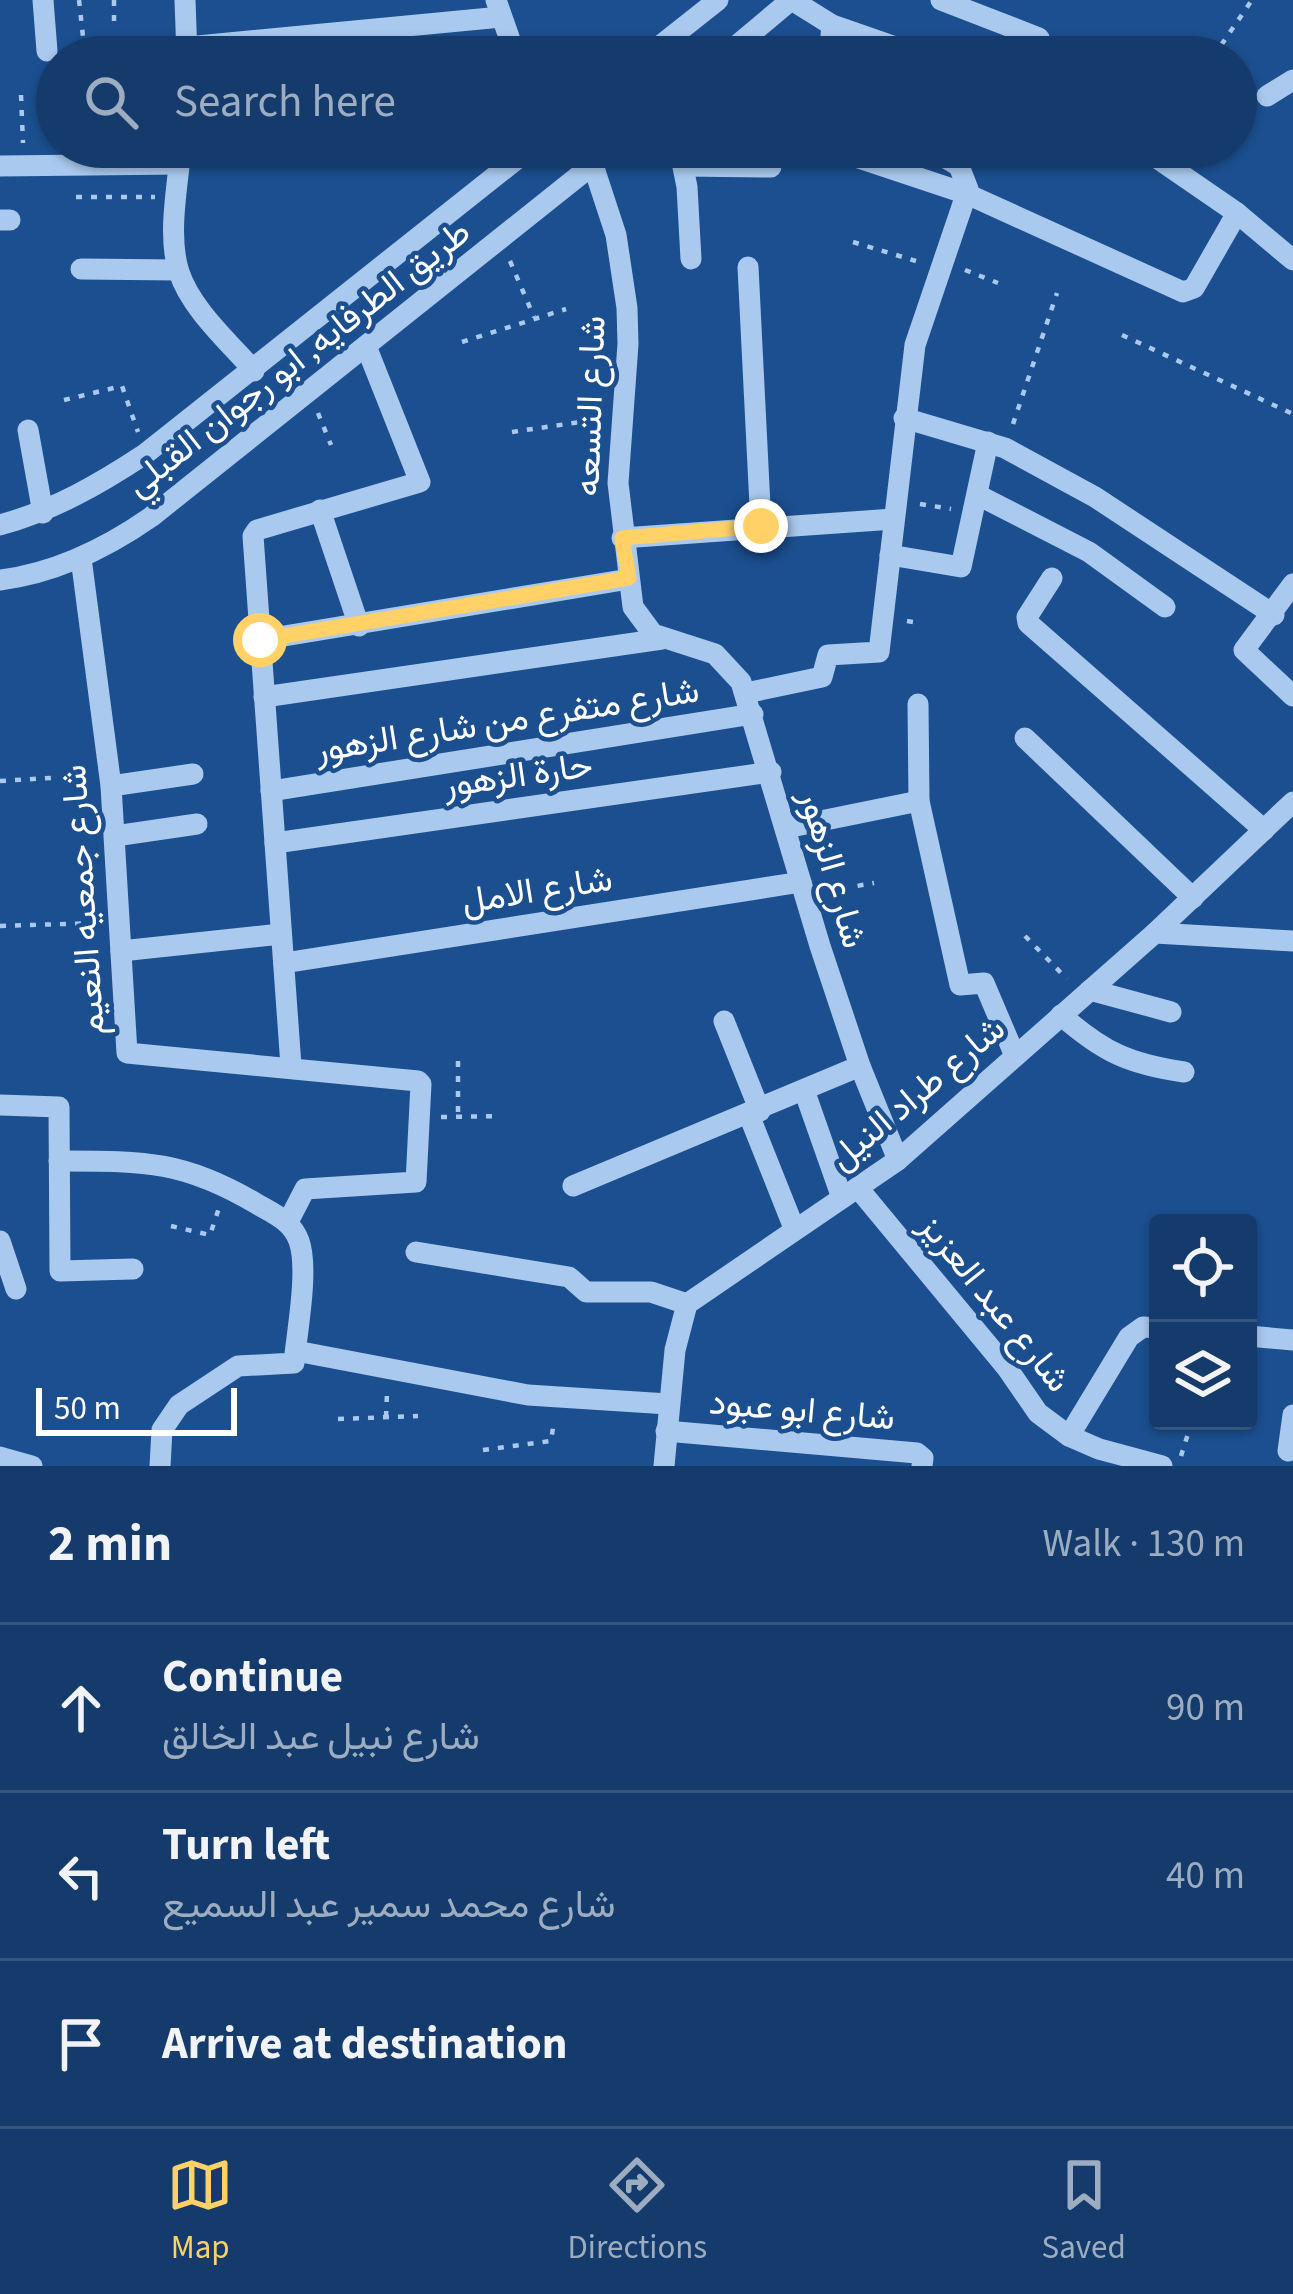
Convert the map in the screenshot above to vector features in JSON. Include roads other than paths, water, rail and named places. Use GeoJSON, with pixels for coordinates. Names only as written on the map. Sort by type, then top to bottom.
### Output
{"type":"FeatureCollection","features":[{"type":"Feature","properties":{"kind":"street"},"geometry":{"type":"LineString","coordinates":[[43,0],[46,36]]}},
{"type":"Feature","properties":{"kind":"street"},"geometry":{"type":"LineString","coordinates":[[185,0],[186,36]]}},
{"type":"Feature","properties":{"kind":"street"},"geometry":{"type":"LineString","coordinates":[[673,36],[718,0]]}},
{"type":"Feature","properties":{"kind":"street"},"geometry":{"type":"LineString","coordinates":[[748,36],[792,0],[832,25],[863,36]]}},
{"type":"Feature","properties":{"kind":"street"},"geometry":{"type":"LineString","coordinates":[[941,0],[1034,36]]}},
{"type":"Feature","properties":{"kind":"street"},"geometry":{"type":"LineString","coordinates":[[300,36],[499,8]]}},
{"type":"Feature","properties":{"kind":"street"},"geometry":{"type":"LineString","coordinates":[[831,36],[832,25]]}},
{"type":"Feature","properties":{"kind":"street"},"geometry":{"type":"LineString","coordinates":[[1267,96],[1293,80]]}},
{"type":"Feature","properties":{"kind":"street"},"geometry":{"type":"LineString","coordinates":[[0,166],[36,165]]}},
{"type":"Feature","properties":{"kind":"street"},"geometry":{"type":"LineString","coordinates":[[179,168],[174,245],[178,270],[192,297],[254,371]]}},
{"type":"Feature","properties":{"kind":"street","name":"طريق الطرفايه, ابو رجوان القبلي"},"geometry":{"type":"LineString","coordinates":[[0,525],[43,514],[145,454],[506,168]]}},
{"type":"Feature","properties":{"kind":"street","name":"طريق الطرفايه, ابو رجوان القبلي"},"geometry":{"type":"LineString","coordinates":[[0,580],[81,558],[151,518],[590,168]]}},
{"type":"Feature","properties":{"kind":"street","name":"شارع التسعه"},"geometry":{"type":"LineString","coordinates":[[594,168],[623,271],[628,344],[618,483],[622,538],[638,617],[662,639]]}},
{"type":"Feature","properties":{"kind":"street"},"geometry":{"type":"LineString","coordinates":[[683,168],[691,260]]}},
{"type":"Feature","properties":{"kind":"street"},"geometry":{"type":"LineString","coordinates":[[889,168],[967,194],[1183,292],[1194,288],[1237,213]]}},
{"type":"Feature","properties":{"kind":"street"},"geometry":{"type":"LineString","coordinates":[[960,168],[967,194],[915,345],[890,555],[962,567],[996,445]]}},
{"type":"Feature","properties":{"kind":"street"},"geometry":{"type":"LineString","coordinates":[[1172,168],[1237,213],[1293,260]]}},
{"type":"Feature","properties":{"kind":"street"},"geometry":{"type":"LineString","coordinates":[[748,267],[761,526]]}},
{"type":"Feature","properties":{"kind":"street"},"geometry":{"type":"LineString","coordinates":[[81,269],[178,270]]}},
{"type":"Feature","properties":{"kind":"street"},"geometry":{"type":"LineString","coordinates":[[291,1066],[254,532],[421,479],[366,346]]}},
{"type":"Feature","properties":{"kind":"street"},"geometry":{"type":"LineString","coordinates":[[904,418],[996,445],[1127,516],[1274,615]]}},
{"type":"Feature","properties":{"kind":"street"},"geometry":{"type":"LineString","coordinates":[[28,430],[43,514]]}},
{"type":"Feature","properties":{"kind":"street"},"geometry":{"type":"LineString","coordinates":[[976,504],[1089,552],[1166,608]]}},
{"type":"Feature","properties":{"kind":"street"},"geometry":{"type":"LineString","coordinates":[[622,538],[895,509]]}},
{"type":"Feature","properties":{"kind":"street"},"geometry":{"type":"LineString","coordinates":[[320,510],[359,626]]}},
{"type":"Feature","properties":{"kind":"street","name":"شارع متفرع من شارع الزهور"},"geometry":{"type":"LineString","coordinates":[[271,790],[749,704],[822,677],[829,655],[878,654],[890,555]]}},
{"type":"Feature","properties":{"kind":"street","name":"شارع جمعيه النعيم"},"geometry":{"type":"LineString","coordinates":[[81,558],[111,780],[127,1053],[291,1066],[422,1084],[416,1182],[305,1189],[288,1222]]}},
{"type":"Feature","properties":{"kind":"street"},"geometry":{"type":"LineString","coordinates":[[260,640],[629,578]]}},
{"type":"Feature","properties":{"kind":"street"},"geometry":{"type":"LineString","coordinates":[[1052,578],[1028,623],[1264,830]]}},
{"type":"Feature","properties":{"kind":"street"},"geometry":{"type":"LineString","coordinates":[[1293,584],[1244,650],[1293,696]]}},
{"type":"Feature","properties":{"kind":"street"},"geometry":{"type":"LineString","coordinates":[[265,698],[662,639]]}},
{"type":"Feature","properties":{"kind":"street","name":"شارع الزهور"},"geometry":{"type":"LineString","coordinates":[[662,639],[715,654],[734,672],[749,704],[860,1066],[898,1160]]}},
{"type":"Feature","properties":{"kind":"street"},"geometry":{"type":"LineString","coordinates":[[918,704],[919,801],[960,985],[984,982],[1016,1056]]}},
{"type":"Feature","properties":{"kind":"street"},"geometry":{"type":"LineString","coordinates":[[1025,739],[1193,898]]}},
{"type":"Feature","properties":{"kind":"street","name":"حارة الزهور"},"geometry":{"type":"LineString","coordinates":[[274,843],[770,772]]}},
{"type":"Feature","properties":{"kind":"street"},"geometry":{"type":"LineString","coordinates":[[111,780],[193,774]]}},
{"type":"Feature","properties":{"kind":"street"},"geometry":{"type":"LineString","coordinates":[[786,828],[919,801]]}},
{"type":"Feature","properties":{"kind":"street","name":"شارع طراد النيل"},"geometry":{"type":"LineString","coordinates":[[687,1304],[898,1160],[1155,933],[1293,802]]}},
{"type":"Feature","properties":{"kind":"street"},"geometry":{"type":"LineString","coordinates":[[115,836],[197,824]]}},
{"type":"Feature","properties":{"kind":"street","name":"شارع الامل"},"geometry":{"type":"LineString","coordinates":[[284,964],[803,889]]}},
{"type":"Feature","properties":{"kind":"street"},"geometry":{"type":"LineString","coordinates":[[1155,933],[1293,940]]}},
{"type":"Feature","properties":{"kind":"street"},"geometry":{"type":"LineString","coordinates":[[121,951],[281,934]]}},
{"type":"Feature","properties":{"kind":"street"},"geometry":{"type":"LineString","coordinates":[[1086,993],[1171,1012]]}},
{"type":"Feature","properties":{"kind":"street"},"geometry":{"type":"LineString","coordinates":[[1061,1015],[1096,1046],[1138,1065],[1184,1072]]}},
{"type":"Feature","properties":{"kind":"street"},"geometry":{"type":"LineString","coordinates":[[724,1021],[794,1228]]}},
{"type":"Feature","properties":{"kind":"street"},"geometry":{"type":"LineString","coordinates":[[573,1186],[860,1066]]}},
{"type":"Feature","properties":{"kind":"street"},"geometry":{"type":"LineString","coordinates":[[804,1090],[850,1193]]}},
{"type":"Feature","properties":{"kind":"street"},"geometry":{"type":"LineString","coordinates":[[0,1105],[58,1106],[60,1271],[133,1269]]}},
{"type":"Feature","properties":{"kind":"street"},"geometry":{"type":"LineString","coordinates":[[59,1161],[155,1162],[193,1172],[288,1222],[298,1240],[302,1260],[292,1365],[238,1366],[179,1406],[162,1430],[160,1466]]}},
{"type":"Feature","properties":{"kind":"street","name":"شارع عبد العزيز"},"geometry":{"type":"LineString","coordinates":[[850,1193],[1007,1368],[1038,1413],[1069,1436],[1162,1466]]}},
{"type":"Feature","properties":{"kind":"street"},"geometry":{"type":"LineString","coordinates":[[0,1240],[16,1289]]}},
{"type":"Feature","properties":{"kind":"street"},"geometry":{"type":"LineString","coordinates":[[416,1252],[569,1277],[586,1292],[651,1292],[687,1304],[674,1350],[664,1466]]}},
{"type":"Feature","properties":{"kind":"street"},"geometry":{"type":"LineString","coordinates":[[1069,1436],[1129,1337],[1149,1328]]}},
{"type":"Feature","properties":{"kind":"street"},"geometry":{"type":"LineString","coordinates":[[1257,1337],[1293,1340]]}},
{"type":"Feature","properties":{"kind":"street"},"geometry":{"type":"LineString","coordinates":[[296,1351],[495,1390],[668,1404]]}},
{"type":"Feature","properties":{"kind":"street"},"geometry":{"type":"LineString","coordinates":[[1288,1451],[1293,1415]]}},
{"type":"Feature","properties":{"kind":"street","name":"شارع ابو عبود"},"geometry":{"type":"LineString","coordinates":[[666,1431],[917,1453],[922,1466]]}},
{"type":"Feature","properties":{"kind":"street"},"geometry":{"type":"LineString","coordinates":[[790,1442],[790,1466]]}},
{"type":"Feature","properties":{"kind":"street"},"geometry":{"type":"LineString","coordinates":[[0,1457],[32,1466]]}}]}
